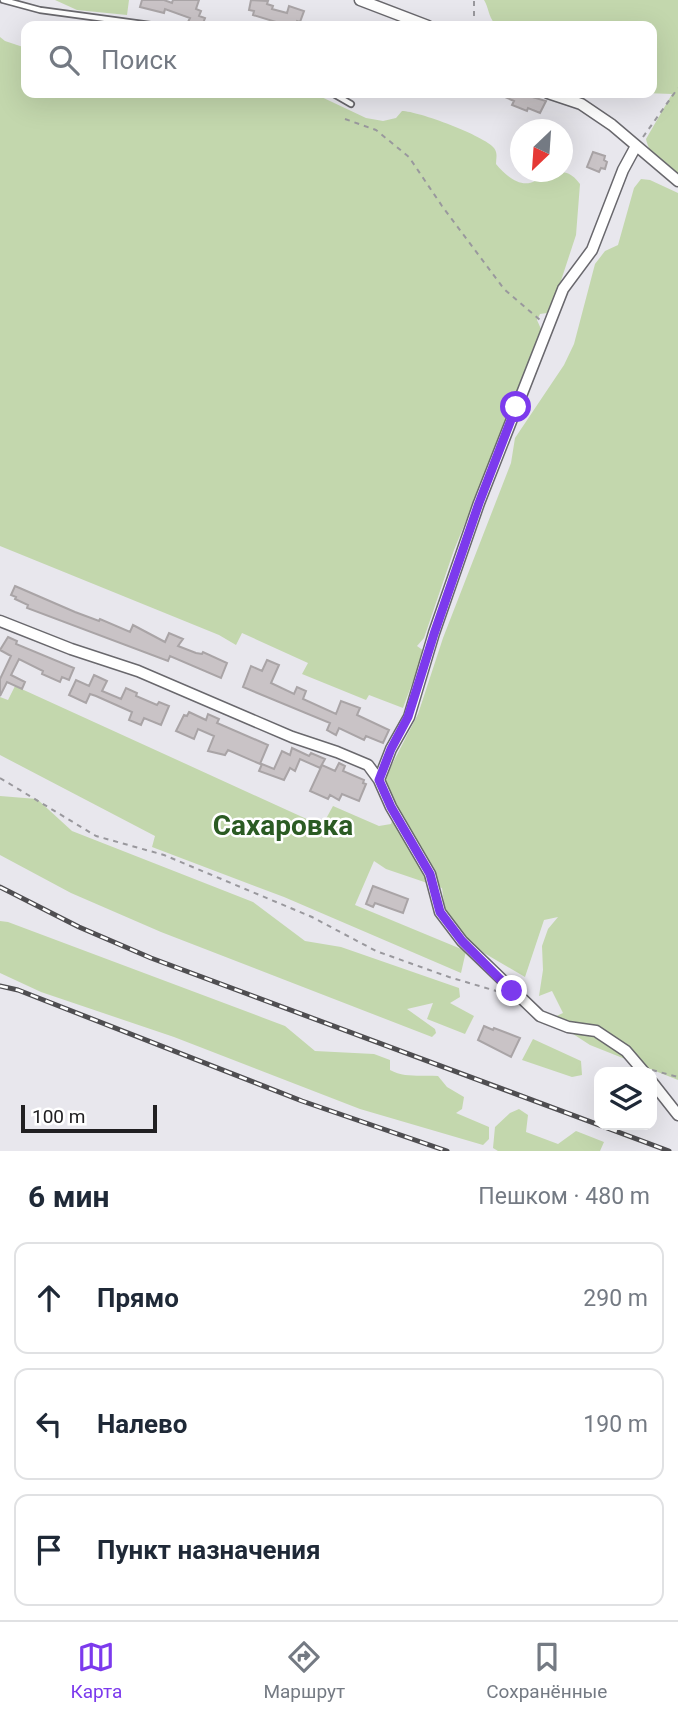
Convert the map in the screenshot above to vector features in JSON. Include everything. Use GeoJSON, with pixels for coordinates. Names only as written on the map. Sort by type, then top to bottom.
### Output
{"type":"FeatureCollection","features":[{"type":"Feature","properties":{"kind":"street"},"geometry":{"type":"LineString","coordinates":[[360,0],[415,21]]}},
{"type":"Feature","properties":{"kind":"street"},"geometry":{"type":"LineString","coordinates":[[563,98],[581,104],[612,125],[678,181]]}},
{"type":"Feature","properties":{"kind":"street"},"geometry":{"type":"LineString","coordinates":[[379,780],[408,717],[479,503],[563,289],[593,250],[623,170],[636,146]]}},
{"type":"Feature","properties":{"kind":"street"},"geometry":{"type":"LineString","coordinates":[[0,621],[71,649],[138,671],[261,724],[368,765],[379,780],[391,807],[430,874],[440,912],[462,941],[540,1016],[568,1027],[596,1031],[626,1051],[640,1067]]}},
{"type":"Feature","properties":{"kind":"street"},"geometry":{"type":"LineString","coordinates":[[657,1088],[678,1115]]}},
{"type":"Feature","properties":{"kind":"lane"},"geometry":{"type":"LineString","coordinates":[[3,0],[40,10],[121,21]]}},
{"type":"Feature","properties":{"kind":"lane"},"geometry":{"type":"LineString","coordinates":[[341,98],[351,104]]}},
{"type":"Feature","properties":{"kind":"path"},"geometry":{"type":"LineString","coordinates":[[474,0],[474,21]]}},
{"type":"Feature","properties":{"kind":"path"},"geometry":{"type":"LineString","coordinates":[[636,146],[678,88]]}},
{"type":"Feature","properties":{"kind":"path"},"geometry":{"type":"LineString","coordinates":[[345,119],[376,130],[409,157],[504,289],[549,327]]}},
{"type":"Feature","properties":{"kind":"path"},"geometry":{"type":"LineString","coordinates":[[0,778],[96,836],[164,855],[312,917],[376,951],[503,993]]}},
{"type":"Feature","properties":{"kind":"green space"},"geometry":{"type":"Polygon","coordinates":[[[55,0],[129,0],[127,15],[77,10],[55,0]]]}},
{"type":"Feature","properties":{"kind":"green space"},"geometry":{"type":"Polygon","coordinates":[[[484,0],[678,0],[678,177],[654,156],[646,139],[672,94],[657,93],[657,21],[493,21],[484,0]]]}},
{"type":"Feature","properties":{"kind":"green space"},"geometry":{"type":"Polygon","coordinates":[[[0,37],[21,46],[21,98],[324,98],[366,118],[383,121],[396,118],[402,111],[410,112],[465,131],[494,148],[496,164],[510,177],[510,182],[573,182],[573,177],[580,184],[576,235],[553,305],[547,313],[540,314],[537,320],[541,329],[537,348],[454,550],[424,638],[417,646],[424,651],[403,708],[369,695],[366,700],[302,674],[308,663],[242,633],[236,645],[219,635],[0,546],[0,37]]]}},
{"type":"Feature","properties":{"kind":"green space"},"geometry":{"type":"Polygon","coordinates":[[[641,179],[650,180],[678,193],[678,1080],[657,1072],[657,1067],[645,1067],[590,1045],[550,1019],[563,1013],[552,991],[539,996],[543,970],[542,946],[548,929],[558,917],[544,920],[525,977],[484,953],[466,937],[445,910],[442,888],[386,869],[374,861],[355,905],[466,951],[461,973],[284,897],[152,847],[155,836],[0,755],[0,697],[8,700],[15,686],[322,826],[333,806],[379,826],[391,824],[396,809],[383,782],[418,714],[443,638],[511,463],[515,438],[564,365],[574,344],[595,264],[605,251],[618,245],[634,188],[641,179]]]}},
{"type":"Feature","properties":{"kind":"green space"},"geometry":{"type":"Polygon","coordinates":[[[0,796],[37,799],[72,831],[253,902],[305,941],[341,947],[459,988],[460,997],[450,1003],[474,1016],[465,1034],[427,1019],[433,1003],[407,1009],[435,1029],[436,1033],[432,1037],[161,932],[71,893],[0,855],[0,796]]]}},
{"type":"Feature","properties":{"kind":"green space"},"geometry":{"type":"Polygon","coordinates":[[[0,921],[285,1026],[315,1051],[374,1054],[390,1060],[390,1070],[396,1073],[438,1076],[447,1087],[464,1097],[462,1109],[456,1113],[489,1127],[489,1139],[483,1145],[360,1109],[174,1037],[41,992],[0,973],[0,921]]]}},
{"type":"Feature","properties":{"kind":"green space"},"geometry":{"type":"Polygon","coordinates":[[[533,1039],[581,1061],[582,1075],[572,1077],[522,1060],[533,1039]]]}},
{"type":"Feature","properties":{"kind":"green space"},"geometry":{"type":"Polygon","coordinates":[[[519,1109],[528,1115],[526,1132],[558,1144],[576,1131],[604,1142],[600,1151],[498,1151],[493,1148],[495,1127],[510,1113],[519,1109]]]}},
{"type":"Feature","properties":{"kind":"building"},"geometry":{"type":"Polygon","coordinates":[[[142,0],[164,0],[172,3],[173,0],[199,0],[196,9],[201,11],[199,16],[205,18],[204,21],[188,21],[190,18],[165,9],[164,13],[140,7],[142,0]]]}},
{"type":"Feature","properties":{"kind":"building"},"geometry":{"type":"Polygon","coordinates":[[[251,0],[268,1],[267,4],[273,6],[272,9],[287,13],[289,6],[304,11],[300,21],[273,21],[253,15],[254,11],[249,10],[251,0]]]}},
{"type":"Feature","properties":{"kind":"building"},"geometry":{"type":"Polygon","coordinates":[[[507,98],[536,98],[546,101],[540,113],[512,105],[514,101],[507,98]]]}},
{"type":"Feature","properties":{"kind":"building"},"geometry":{"type":"Polygon","coordinates":[[[593,152],[605,156],[604,160],[607,162],[605,169],[601,168],[599,172],[587,167],[593,152]]]}},
{"type":"Feature","properties":{"kind":"building"},"geometry":{"type":"Polygon","coordinates":[[[15,586],[130,632],[133,625],[165,642],[169,633],[183,639],[178,646],[196,653],[203,652],[227,663],[221,678],[170,656],[168,661],[27,608],[28,605],[11,595],[15,586]]]}},
{"type":"Feature","properties":{"kind":"building"},"geometry":{"type":"Polygon","coordinates":[[[8,637],[17,641],[16,644],[74,668],[69,680],[62,677],[60,682],[19,659],[11,675],[25,682],[22,689],[7,682],[0,696],[0,679],[11,656],[0,650],[8,637]]]}},
{"type":"Feature","properties":{"kind":"building"},"geometry":{"type":"Polygon","coordinates":[[[267,660],[279,665],[271,683],[294,694],[297,687],[306,691],[303,699],[336,714],[341,701],[360,708],[357,715],[389,730],[383,743],[366,736],[364,740],[339,728],[336,735],[327,730],[330,723],[243,687],[251,666],[262,671],[267,660]]]}},
{"type":"Feature","properties":{"kind":"building"},"geometry":{"type":"Polygon","coordinates":[[[94,675],[107,681],[102,691],[121,699],[126,688],[137,693],[136,696],[157,705],[159,702],[169,706],[161,725],[144,718],[141,725],[129,720],[132,712],[90,694],[86,703],[69,695],[76,680],[89,686],[94,675]]]}},
{"type":"Feature","properties":{"kind":"building"},"geometry":{"type":"Polygon","coordinates":[[[189,712],[206,720],[208,714],[219,719],[217,723],[268,745],[260,764],[228,750],[225,755],[208,751],[214,736],[198,729],[194,739],[176,731],[184,715],[187,716],[189,712]]]}},
{"type":"Feature","properties":{"kind":"building"},"geometry":{"type":"Polygon","coordinates":[[[292,748],[309,756],[311,753],[325,759],[320,768],[300,759],[295,771],[290,768],[284,780],[259,771],[262,764],[274,769],[282,751],[290,755],[292,748]]]}},
{"type":"Feature","properties":{"kind":"building"},"geometry":{"type":"Polygon","coordinates":[[[339,763],[345,766],[343,771],[364,780],[363,783],[366,784],[359,801],[342,794],[339,800],[330,795],[328,799],[310,791],[322,765],[335,771],[339,763]]]}},
{"type":"Feature","properties":{"kind":"building"},"geometry":{"type":"Polygon","coordinates":[[[373,886],[408,899],[403,913],[375,903],[373,907],[366,904],[373,886]]]}},
{"type":"Feature","properties":{"kind":"building"},"geometry":{"type":"Polygon","coordinates":[[[484,1026],[520,1038],[511,1057],[478,1040],[484,1026]]]}},
{"type":"Feature","properties":{"kind":"railway"},"geometry":{"type":"LineString","coordinates":[[0,887],[79,927],[151,958],[669,1151]]}},
{"type":"Feature","properties":{"kind":"railway"},"geometry":{"type":"LineString","coordinates":[[0,986],[18,990],[302,1101],[447,1151]]}},
{"type":"Feature","properties":{"kind":"district","name":"Сахаровка"},"geometry":{"type":"Point","coordinates":[283,825]}},
{"type":"Feature","properties":{"kind":"route"},"geometry":{"type":"LineString","coordinates":[[512,991],[462,941],[440,912],[430,874],[391,807],[379,780],[408,717],[479,503],[516,407]]}}]}
